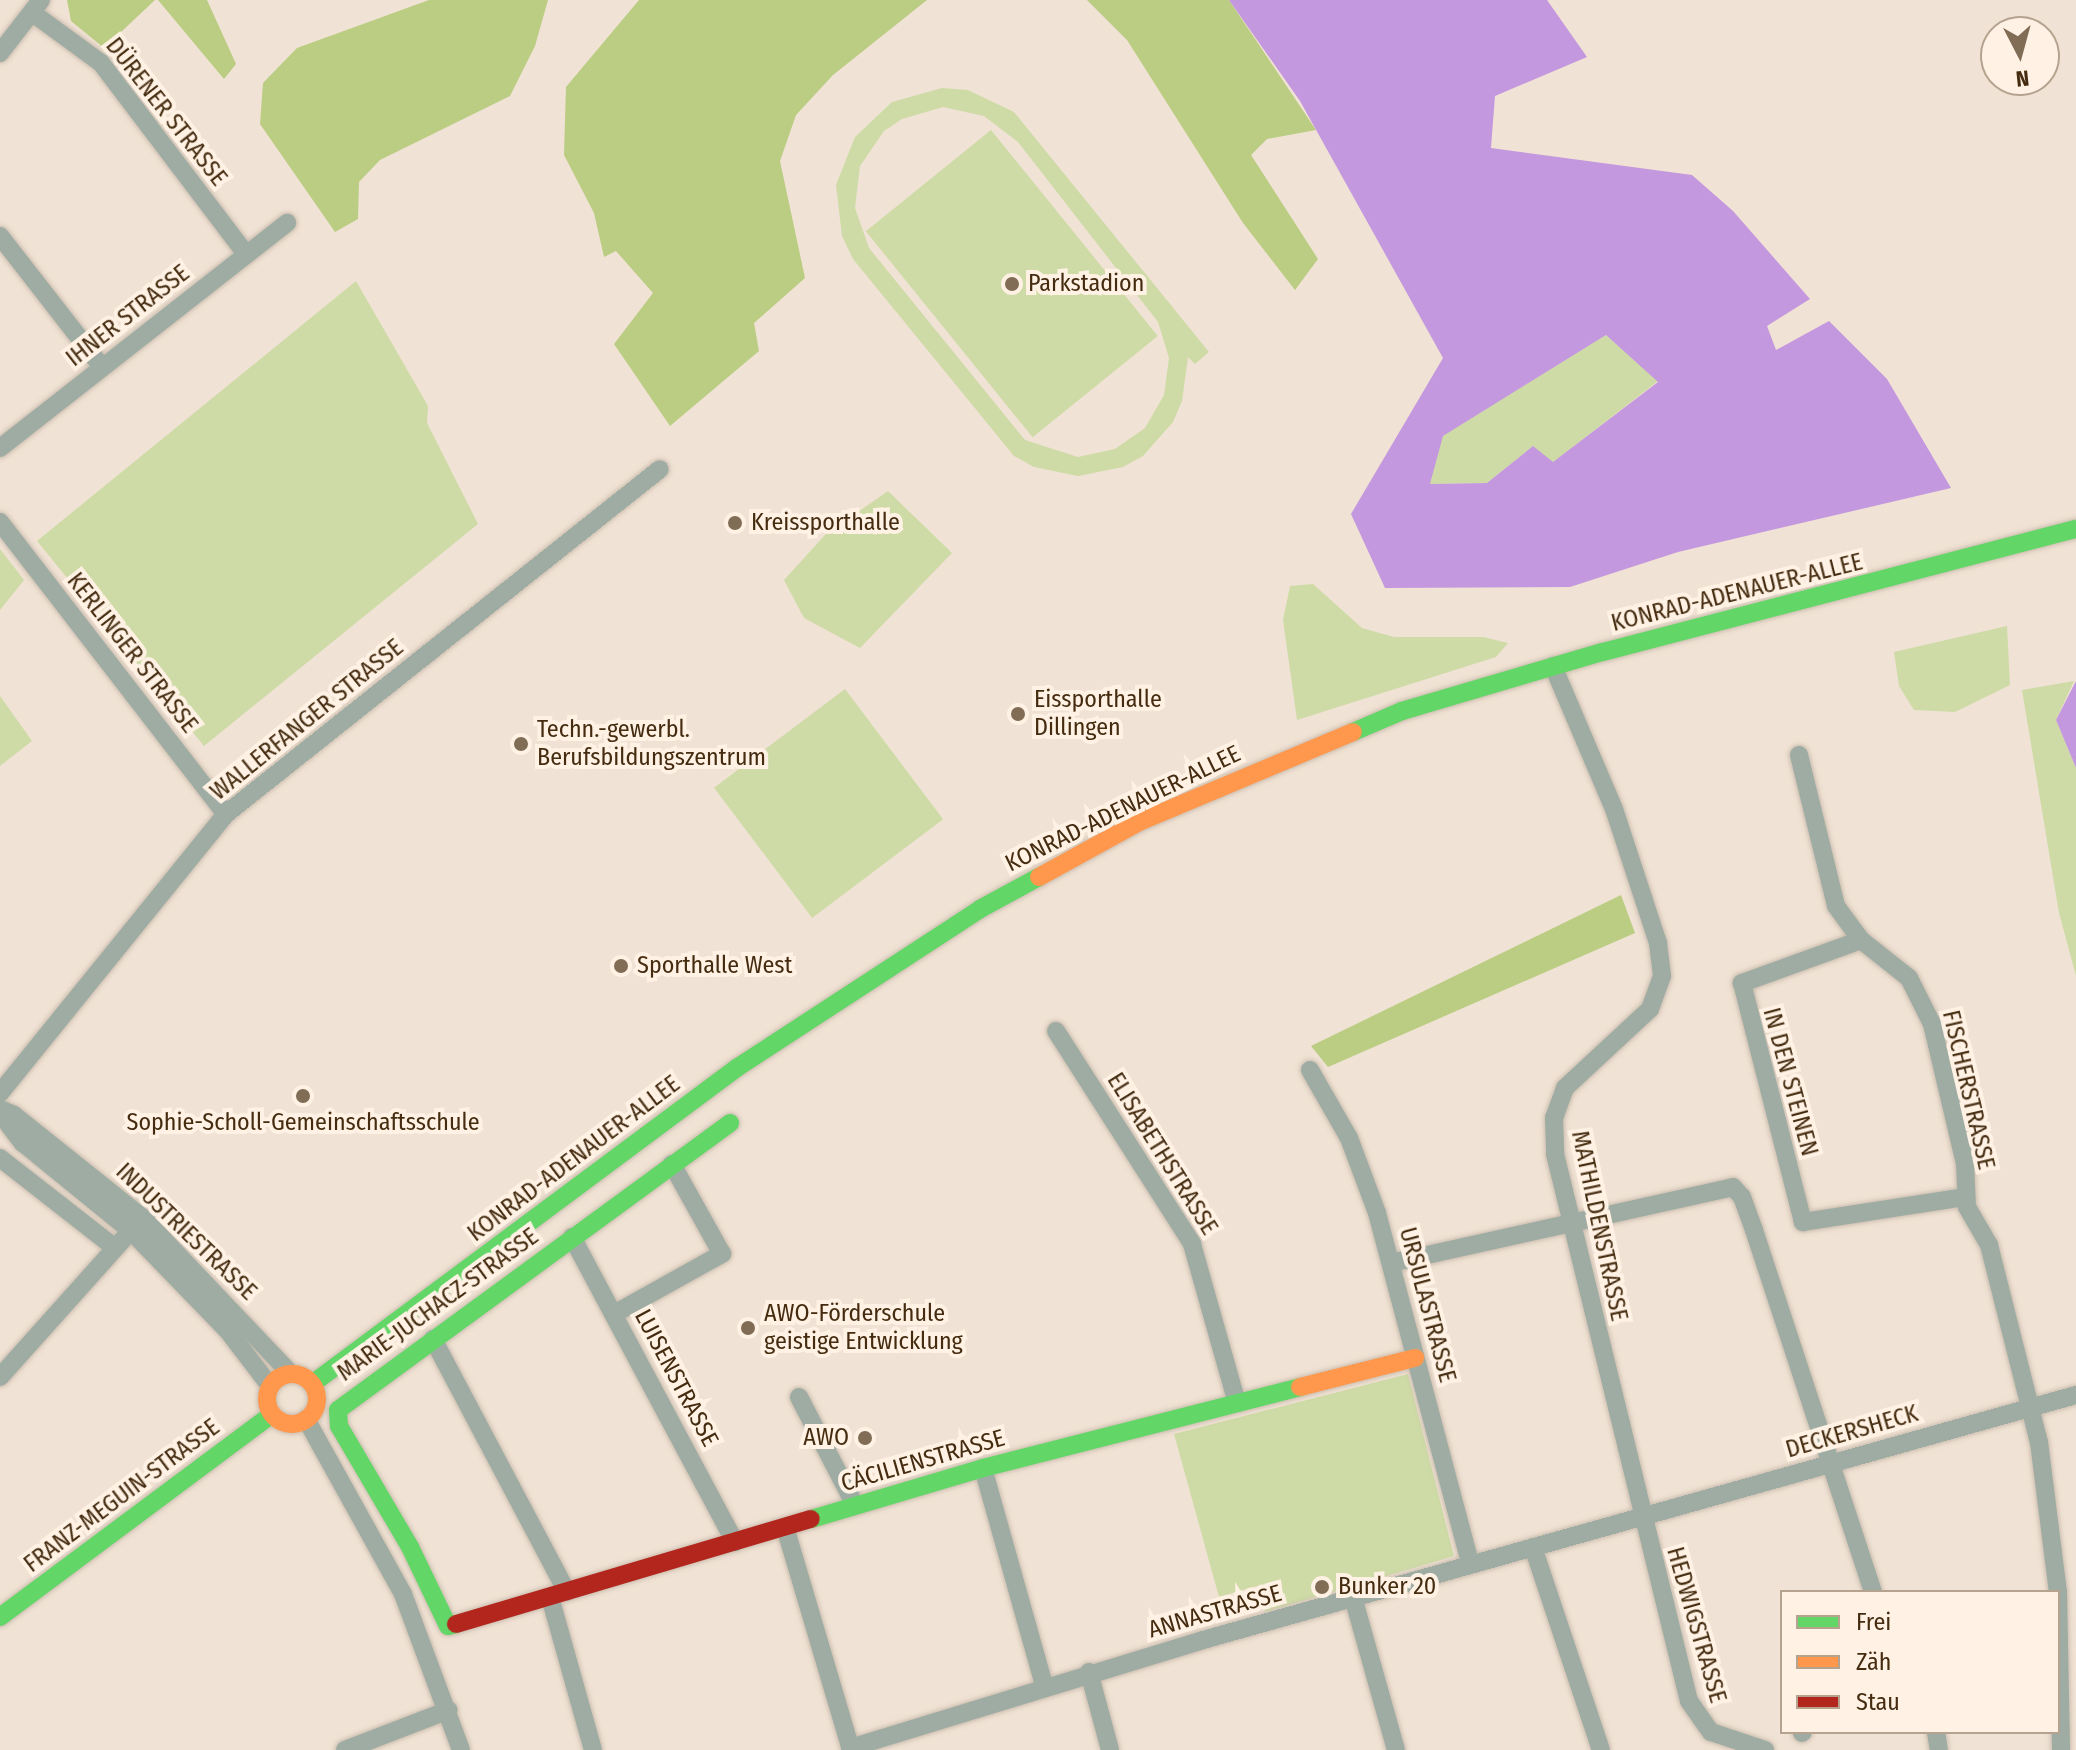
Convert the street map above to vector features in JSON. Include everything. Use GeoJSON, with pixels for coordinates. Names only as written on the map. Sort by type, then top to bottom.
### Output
{"type":"FeatureCollection","features":[{"type":"Feature","properties":{"kind":"street"},"geometry":{"type":"LineString","coordinates":[[0,53],[38,7]]}},
{"type":"Feature","properties":{"kind":"street","name":"DÜRENER STRASSE"},"geometry":{"type":"LineString","coordinates":[[38,7],[101,63],[246,254]]}},
{"type":"Feature","properties":{"kind":"street","name":"IHNER STRASSE"},"geometry":{"type":"LineString","coordinates":[[0,448],[287,223]]}},
{"type":"Feature","properties":{"kind":"street"},"geometry":{"type":"LineString","coordinates":[[0,236],[102,367]]}},
{"type":"Feature","properties":{"kind":"street","name":"WALLERFANGER STRASSE"},"geometry":{"type":"LineString","coordinates":[[0,1093],[226,814],[660,469]]}},
{"type":"Feature","properties":{"kind":"street","name":"KERLINGER STRASSE"},"geometry":{"type":"LineString","coordinates":[[0,522],[226,814]]}},
{"type":"Feature","properties":{"kind":"street","name":"KONRAD-ADENAUER-ALLEE"},"geometry":{"type":"LineString","coordinates":[[312,1384],[738,1067],[993,902],[1139,822],[1256,769],[1402,711],[1553,666],[2076,529]]}},
{"type":"Feature","properties":{"kind":"street","name":"MATHILDENSTRASSE"},"geometry":{"type":"LineString","coordinates":[[1553,666],[1597,767],[1654,930],[1662,976],[1650,1009],[1577,1074],[1558,1102],[1553,1135],[1570,1221],[1641,1517]]}},
{"type":"Feature","properties":{"kind":"street","name":"FISCHERSTRASSE"},"geometry":{"type":"LineString","coordinates":[[1799,755],[1836,906],[1861,940],[1891,959],[1923,1001],[1965,1164],[1965,1197],[1989,1245],[2031,1407],[2058,1590]]}},
{"type":"Feature","properties":{"kind":"street","name":"IN DEN STEINEN"},"geometry":{"type":"LineString","coordinates":[[1861,940],[1742,983],[1803,1222],[1965,1197]]}},
{"type":"Feature","properties":{"kind":"street","name":"ELISABETHSTRASSE"},"geometry":{"type":"LineString","coordinates":[[1056,1031],[1192,1244],[1237,1403]]}},
{"type":"Feature","properties":{"kind":"street","name":"URSULASTRASSE"},"geometry":{"type":"LineString","coordinates":[[1310,1070],[1355,1152],[1391,1263],[1470,1563]]}},
{"type":"Feature","properties":{"kind":"street","name":"INDUSTRIESTRASSE"},"geometry":{"type":"LineString","coordinates":[[0,1111],[23,1143],[137,1224],[291,1374]]}},
{"type":"Feature","properties":{"kind":"street","name":"MARIE-JUCHACZ-STRASSE"},"geometry":{"type":"LineString","coordinates":[[448,1626],[336,1415],[341,1405],[730,1123]]}},
{"type":"Feature","properties":{"kind":"street"},"geometry":{"type":"LineString","coordinates":[[0,1158],[115,1248]]}},
{"type":"Feature","properties":{"kind":"street"},"geometry":{"type":"LineString","coordinates":[[614,1314],[722,1254],[672,1164]]}},
{"type":"Feature","properties":{"kind":"street"},"geometry":{"type":"LineString","coordinates":[[1391,1263],[1733,1187],[1742,1197],[1754,1230],[1872,1590]]}},
{"type":"Feature","properties":{"kind":"street"},"geometry":{"type":"LineString","coordinates":[[0,1377],[137,1224]]}},
{"type":"Feature","properties":{"kind":"street","name":"INDUSTRIESTRASSE"},"geometry":{"type":"LineString","coordinates":[[137,1224],[228,1331],[270,1386]]}},
{"type":"Feature","properties":{"kind":"street","name":"LUISENSTRASSE"},"geometry":{"type":"LineString","coordinates":[[572,1237],[735,1542]]}},
{"type":"Feature","properties":{"kind":"street"},"geometry":{"type":"LineString","coordinates":[[433,1339],[558,1594],[593,1750]]}},
{"type":"Feature","properties":{"kind":"street","name":"CÄCILIENSTRASSE"},"geometry":{"type":"LineString","coordinates":[[448,1626],[983,1468],[1415,1358]]}},
{"type":"Feature","properties":{"kind":"street"},"geometry":{"type":"LineString","coordinates":[[291,1374],[312,1384],[316,1406],[306,1419],[285,1423],[272,1414],[266,1400],[270,1386],[291,1374]]}},
{"type":"Feature","properties":{"kind":"street","name":"DECKERSHECK"},"geometry":{"type":"LineString","coordinates":[[1641,1517],[2076,1395]]}},
{"type":"Feature","properties":{"kind":"street"},"geometry":{"type":"LineString","coordinates":[[799,1397],[855,1505]]}},
{"type":"Feature","properties":{"kind":"street","name":"FRANZ-MEGUIN-STRASSE"},"geometry":{"type":"LineString","coordinates":[[0,1617],[272,1414]]}},
{"type":"Feature","properties":{"kind":"street"},"geometry":{"type":"LineString","coordinates":[[306,1419],[398,1582],[449,1710],[461,1750]]}},
{"type":"Feature","properties":{"kind":"street"},"geometry":{"type":"LineString","coordinates":[[983,1468],[1044,1685]]}},
{"type":"Feature","properties":{"kind":"street","name":"ANNASTRASSE"},"geometry":{"type":"LineString","coordinates":[[850,1749],[1044,1685],[1641,1517]]}},
{"type":"Feature","properties":{"kind":"street","name":"HEDWIGSTRASSE"},"geometry":{"type":"LineString","coordinates":[[1641,1517],[1698,1720],[1711,1732],[1765,1750]]}},
{"type":"Feature","properties":{"kind":"street"},"geometry":{"type":"LineString","coordinates":[[785,1527],[850,1749]]}},
{"type":"Feature","properties":{"kind":"street"},"geometry":{"type":"LineString","coordinates":[[1533,1547],[1601,1750]]}},
{"type":"Feature","properties":{"kind":"street"},"geometry":{"type":"LineString","coordinates":[[1353,1597],[1396,1750]]}},
{"type":"Feature","properties":{"kind":"street"},"geometry":{"type":"LineString","coordinates":[[1089,1672],[1110,1750]]}},
{"type":"Feature","properties":{"kind":"street","name":"FISCHERSTRASSE"},"geometry":{"type":"LineString","coordinates":[[2060,1697],[2061,1750]]}},
{"type":"Feature","properties":{"kind":"street"},"geometry":{"type":"LineString","coordinates":[[345,1750],[449,1710]]}},
{"type":"Feature","properties":{"kind":"green space"},"geometry":{"type":"Polygon","coordinates":[[[67,0],[155,0],[104,48],[71,21],[67,0]]]}},
{"type":"Feature","properties":{"kind":"green space"},"geometry":{"type":"Polygon","coordinates":[[[158,0],[207,0],[236,64],[224,79],[158,0]]]}},
{"type":"Feature","properties":{"kind":"green space"},"geometry":{"type":"Polygon","coordinates":[[[429,0],[548,0],[535,46],[510,96],[380,160],[359,182],[358,219],[335,232],[260,124],[263,83],[297,48],[429,0]]]}},
{"type":"Feature","properties":{"kind":"green space"},"geometry":{"type":"Polygon","coordinates":[[[639,0],[927,0],[833,75],[796,115],[780,161],[805,278],[754,323],[759,351],[670,426],[614,344],[653,293],[616,251],[604,257],[594,213],[564,155],[566,87],[639,0]]]}},
{"type":"Feature","properties":{"kind":"green space"},"geometry":{"type":"Polygon","coordinates":[[[1087,0],[1229,0],[1316,130],[1267,139],[1251,155],[1318,259],[1295,290],[1243,223],[1127,40],[1087,0]]]}},
{"type":"Feature","properties":{"kind":"green space"},"geometry":{"type":"Polygon","coordinates":[[[942,88],[968,90],[1014,112],[1209,352],[1195,364],[1188,357],[1182,401],[1173,422],[1143,456],[1123,467],[1078,476],[1034,467],[1014,456],[853,259],[842,236],[836,185],[855,137],[892,102],[942,88]],[[943,107],[902,119],[884,131],[860,166],[855,208],[869,248],[1025,440],[1078,457],[1115,449],[1145,428],[1164,395],[1169,358],[1158,322],[1018,142],[984,116],[943,107]]]}},
{"type":"Feature","properties":{"kind":"green space","name":"Parkstadion"},"geometry":{"type":"Polygon","coordinates":[[[991,130],[1158,336],[1033,437],[866,231],[991,130]]]}},
{"type":"Feature","properties":{"kind":"green space"},"geometry":{"type":"Polygon","coordinates":[[[356,281],[428,406],[427,423],[478,524],[204,746],[37,541],[356,281]]]}},
{"type":"Feature","properties":{"kind":"green space"},"geometry":{"type":"Polygon","coordinates":[[[1606,335],[1658,381],[1552,463],[1533,446],[1487,483],[1430,484],[1442,436],[1606,335]]]}},
{"type":"Feature","properties":{"kind":"green space"},"geometry":{"type":"Polygon","coordinates":[[[888,491],[952,553],[860,648],[804,618],[784,580],[825,535],[888,491]]]}},
{"type":"Feature","properties":{"kind":"green space"},"geometry":{"type":"Polygon","coordinates":[[[0,549],[24,580],[0,610],[0,549]]]}},
{"type":"Feature","properties":{"kind":"green space"},"geometry":{"type":"Polygon","coordinates":[[[1313,584],[1362,628],[1394,637],[1483,637],[1508,643],[1496,657],[1297,720],[1283,620],[1290,586],[1313,584]]]}},
{"type":"Feature","properties":{"kind":"green space"},"geometry":{"type":"Polygon","coordinates":[[[2007,626],[2010,685],[1955,712],[1914,710],[1899,686],[1894,652],[2007,626]]]}},
{"type":"Feature","properties":{"kind":"green space"},"geometry":{"type":"Polygon","coordinates":[[[2074,681],[2056,720],[2076,768],[2076,976],[2059,913],[2022,690],[2074,681]]]}},
{"type":"Feature","properties":{"kind":"green space"},"geometry":{"type":"Polygon","coordinates":[[[845,689],[943,819],[812,918],[714,788],[845,689]]]}},
{"type":"Feature","properties":{"kind":"green space"},"geometry":{"type":"Polygon","coordinates":[[[0,696],[32,741],[0,766],[0,696]]]}},
{"type":"Feature","properties":{"kind":"green space"},"geometry":{"type":"Polygon","coordinates":[[[1621,895],[1635,933],[1328,1067],[1311,1046],[1621,895]]]}},
{"type":"Feature","properties":{"kind":"green space"},"geometry":{"type":"Polygon","coordinates":[[[1408,1374],[1454,1556],[1265,1612],[1257,1586],[1219,1597],[1174,1434],[1408,1374]]]}},
{"type":"Feature","properties":{"kind":"shaded area"},"geometry":{"type":"Polygon","coordinates":[[[1229,0],[1547,0],[1587,57],[1495,96],[1491,148],[1692,175],[1733,211],[1810,299],[1767,326],[1776,350],[1829,321],[1887,379],[1951,488],[1678,552],[1570,587],[1385,588],[1351,514],[1443,358],[1300,101],[1229,0]],[[1606,335],[1443,436],[1430,484],[1487,483],[1533,446],[1553,462],[1658,382],[1606,335]]]}},
{"type":"Feature","properties":{"kind":"shaded area"},"geometry":{"type":"Polygon","coordinates":[[[2076,681],[2076,768],[2056,720],[2076,681]]]}},
{"type":"Feature","properties":{"kind":"traffic: fast"},"geometry":{"type":"LineString","coordinates":[[1353,732],[1402,711],[1603,652],[2076,529]]}},
{"type":"Feature","properties":{"kind":"traffic: fast"},"geometry":{"type":"LineString","coordinates":[[312,1384],[738,1067],[980,909],[1039,877]]}},
{"type":"Feature","properties":{"kind":"traffic: fast"},"geometry":{"type":"LineString","coordinates":[[456,1624],[448,1626],[410,1547],[339,1426],[338,1410],[730,1123]]}},
{"type":"Feature","properties":{"kind":"traffic: fast"},"geometry":{"type":"LineString","coordinates":[[811,1519],[983,1468],[1300,1387]]}},
{"type":"Feature","properties":{"kind":"traffic: fast"},"geometry":{"type":"LineString","coordinates":[[0,1617],[272,1414]]}},
{"type":"Feature","properties":{"kind":"traffic: slow"},"geometry":{"type":"LineString","coordinates":[[1039,877],[1139,822],[1353,732]]}},
{"type":"Feature","properties":{"kind":"traffic: slow"},"geometry":{"type":"LineString","coordinates":[[1300,1387],[1415,1358]]}},
{"type":"Feature","properties":{"kind":"traffic: slow"},"geometry":{"type":"LineString","coordinates":[[292,1374],[310,1381],[317,1399],[310,1417],[292,1424],[274,1417],[267,1399],[274,1381],[292,1374]]}},
{"type":"Feature","properties":{"kind":"traffic: jam"},"geometry":{"type":"LineString","coordinates":[[456,1624],[811,1519]]}},
{"type":"Feature","properties":{"kind":"place","name":"Parkstadion"},"geometry":{"type":"Point","coordinates":[1012,284]}},
{"type":"Feature","properties":{"kind":"place","name":"Kreissporthalle"},"geometry":{"type":"Point","coordinates":[735,523]}},
{"type":"Feature","properties":{"kind":"place","name":"Eissporthalle Dillingen"},"geometry":{"type":"Point","coordinates":[1018,714]}},
{"type":"Feature","properties":{"kind":"place","name":"Techn.-gewerbl. Berufsbildungszentrum"},"geometry":{"type":"Point","coordinates":[521,744]}},
{"type":"Feature","properties":{"kind":"place","name":"Sporthalle West"},"geometry":{"type":"Point","coordinates":[621,966]}},
{"type":"Feature","properties":{"kind":"place","name":"Sophie-Scholl-Gemeinschaftsschule"},"geometry":{"type":"Point","coordinates":[303,1096]}},
{"type":"Feature","properties":{"kind":"place","name":"AWO-Förderschule geistige Entwicklung"},"geometry":{"type":"Point","coordinates":[748,1328]}},
{"type":"Feature","properties":{"kind":"place","name":"AWO"},"geometry":{"type":"Point","coordinates":[865,1438]}},
{"type":"Feature","properties":{"kind":"place","name":"Bunker 20"},"geometry":{"type":"Point","coordinates":[1322,1587]}}]}
